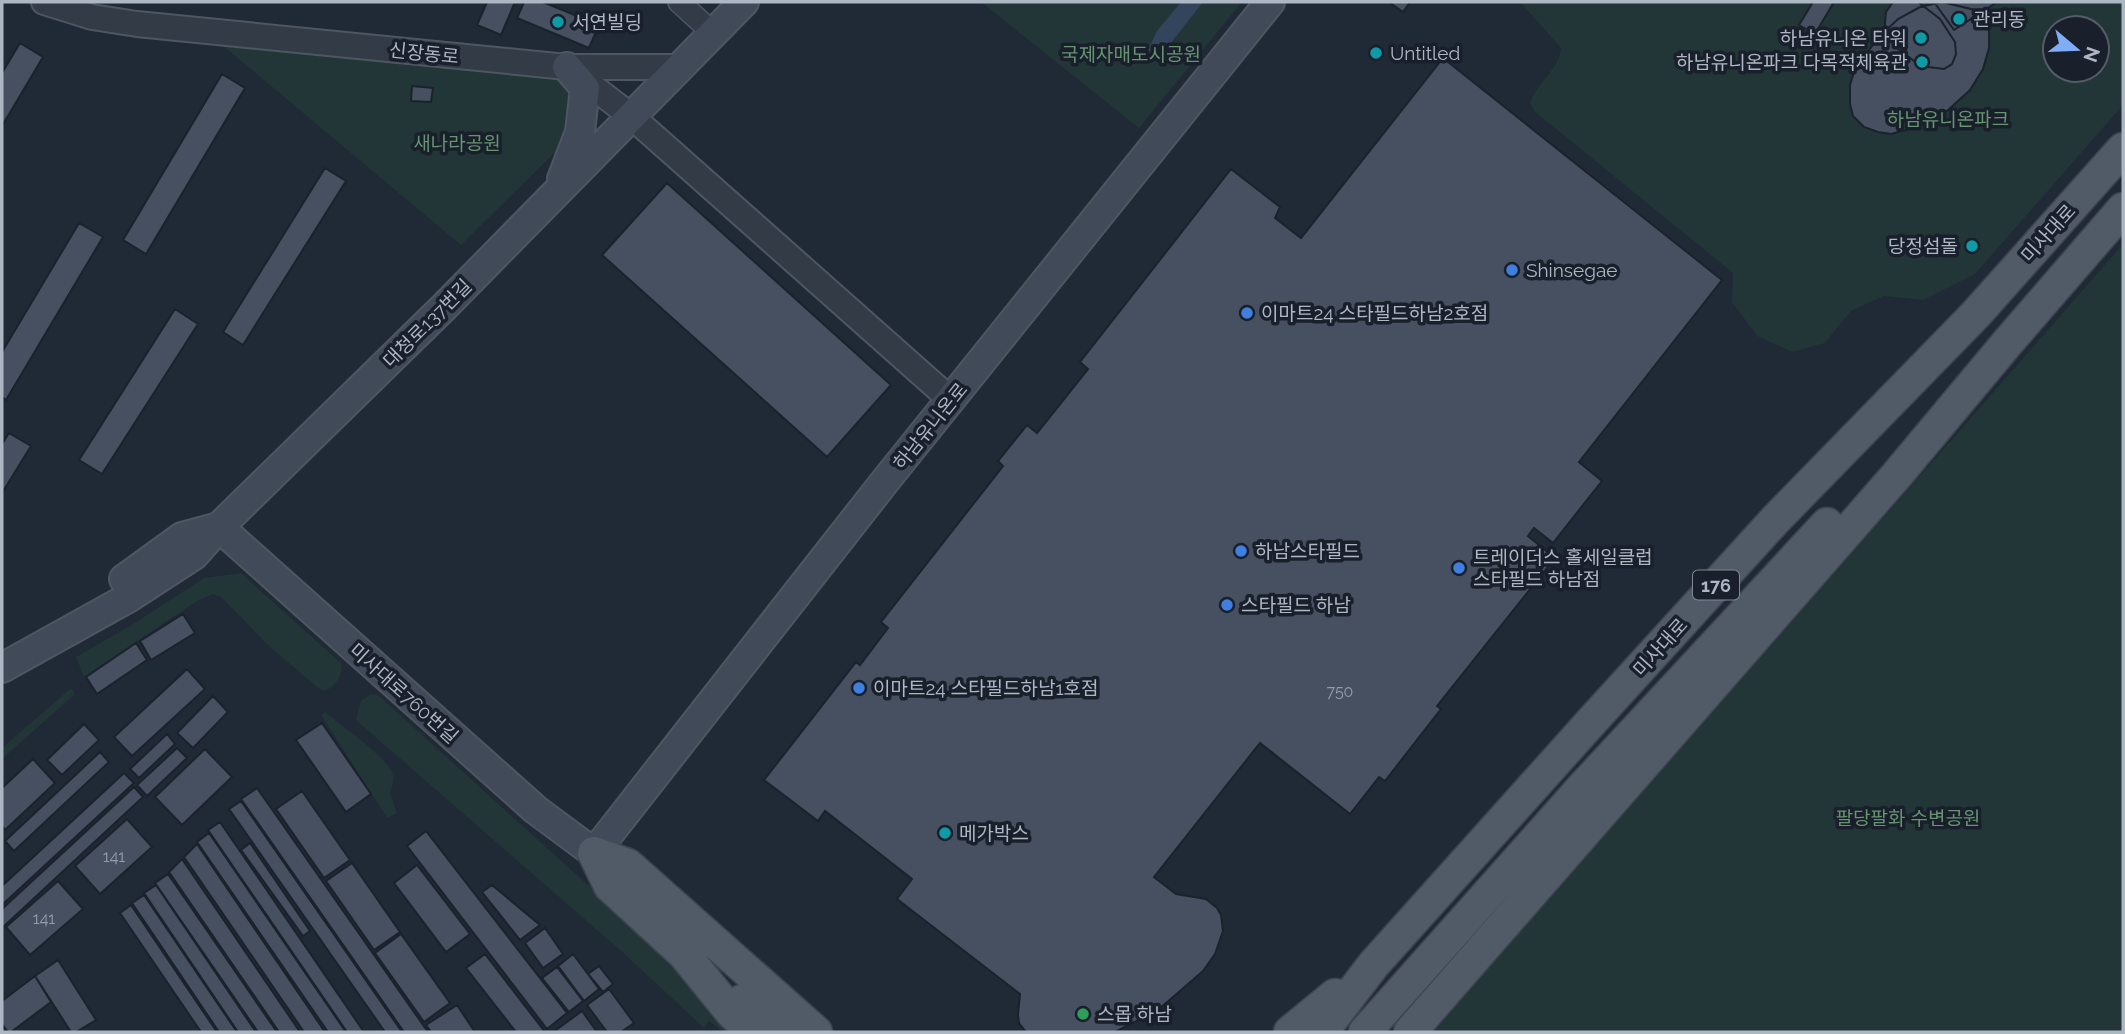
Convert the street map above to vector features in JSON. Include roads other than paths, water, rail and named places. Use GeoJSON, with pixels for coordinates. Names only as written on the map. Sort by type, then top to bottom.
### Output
{"type":"FeatureCollection","features":[{"type":"Feature","properties":{"kind":"main road"},"geometry":{"type":"LineString","coordinates":[[631,116],[744,2]]}},
{"type":"Feature","properties":{"kind":"main road","name":"하남유니온로"},"geometry":{"type":"LineString","coordinates":[[594,853],[951,400],[1270,2]]}},
{"type":"Feature","properties":{"kind":"main road"},"geometry":{"type":"LineString","coordinates":[[556,193],[580,132],[585,88],[567,67]]}},
{"type":"Feature","properties":{"kind":"main road","name":"대청로137번길"},"geometry":{"type":"LineString","coordinates":[[2,668],[128,598],[194,555],[219,527],[444,307],[631,116]]}},
{"type":"Feature","properties":{"kind":"main road","name":"미사대로"},"geometry":{"type":"LineString","coordinates":[[1322,1032],[1374,964],[1776,519],[1976,314],[2123,149]]}},
{"type":"Feature","properties":{"kind":"main road"},"geometry":{"type":"LineString","coordinates":[[1410,1032],[1896,476],[2123,209]]}},
{"type":"Feature","properties":{"kind":"main road"},"geometry":{"type":"LineString","coordinates":[[1365,1032],[1583,787],[1931,411],[2008,342]]}},
{"type":"Feature","properties":{"kind":"main road","name":"대청로137번길"},"geometry":{"type":"LineString","coordinates":[[2,648],[95,597],[182,537],[219,527]]}},
{"type":"Feature","properties":{"kind":"main road","name":"미사대로760번길"},"geometry":{"type":"LineString","coordinates":[[219,527],[536,810],[594,853]]}},
{"type":"Feature","properties":{"kind":"main road"},"geometry":{"type":"LineString","coordinates":[[594,853],[610,886],[684,954],[779,1032]]}},
{"type":"Feature","properties":{"kind":"main road"},"geometry":{"type":"LineString","coordinates":[[594,853],[628,865],[816,1032]]}},
{"type":"Feature","properties":{"kind":"main road"},"geometry":{"type":"LineString","coordinates":[[684,954],[731,1012],[753,1032]]}},
{"type":"Feature","properties":{"kind":"main road"},"geometry":{"type":"LineString","coordinates":[[1290,1032],[1374,964]]}},
{"type":"Feature","properties":{"kind":"street","name":"신장동로"},"geometry":{"type":"LineString","coordinates":[[44,2],[92,17],[137,24],[567,67],[680,67]]}},
{"type":"Feature","properties":{"kind":"street"},"geometry":{"type":"LineString","coordinates":[[679,2],[713,33]]}},
{"type":"Feature","properties":{"kind":"street"},"geometry":{"type":"LineString","coordinates":[[567,67],[631,116],[951,400]]}},
{"type":"Feature","properties":{"kind":"water"},"geometry":{"type":"Polygon","coordinates":[[[1181,2],[1203,2],[1159,58],[1148,50],[1157,31],[1181,2]]]}},
{"type":"Feature","properties":{"kind":"place","name":"관리동"},"geometry":{"type":"Point","coordinates":[1959,19]}},
{"type":"Feature","properties":{"kind":"place","name":"서연빌딩"},"geometry":{"type":"Point","coordinates":[558,22]}},
{"type":"Feature","properties":{"kind":"place","name":"하남유니온 타워"},"geometry":{"type":"Point","coordinates":[1921,38]}},
{"type":"Feature","properties":{"kind":"place","name":"Untitled"},"geometry":{"type":"Point","coordinates":[1376,53]}},
{"type":"Feature","properties":{"kind":"place","name":"하남유니온파크 다목적체육관"},"geometry":{"type":"Point","coordinates":[1922,62]}},
{"type":"Feature","properties":{"kind":"place","name":"당정섬돌"},"geometry":{"type":"Point","coordinates":[1972,246]}},
{"type":"Feature","properties":{"kind":"place","name":"Shinsegae"},"geometry":{"type":"Point","coordinates":[1512,270]}},
{"type":"Feature","properties":{"kind":"place","name":"이마트24 스타필드하남2호점"},"geometry":{"type":"Point","coordinates":[1247,313]}},
{"type":"Feature","properties":{"kind":"place","name":"하남스타필드"},"geometry":{"type":"Point","coordinates":[1241,551]}},
{"type":"Feature","properties":{"kind":"place","name":"트레이더스 홀세일클럽 스타필드 하남점"},"geometry":{"type":"Point","coordinates":[1459,568]}},
{"type":"Feature","properties":{"kind":"place","name":"스타필드 하남"},"geometry":{"type":"Point","coordinates":[1227,605]}},
{"type":"Feature","properties":{"kind":"place","name":"이마트24 스타필드하남1호점"},"geometry":{"type":"Point","coordinates":[859,688]}},
{"type":"Feature","properties":{"kind":"place","name":"메가박스"},"geometry":{"type":"Point","coordinates":[945,833]}},
{"type":"Feature","properties":{"kind":"place","name":"스몹 하남"},"geometry":{"type":"Point","coordinates":[1083,1014]}},
{"type":"Feature","properties":{"kind":"park label","name":"국제자매도시공원"},"geometry":{"type":"Point","coordinates":[1131,54]}},
{"type":"Feature","properties":{"kind":"park label","name":"하남유니온파크"},"geometry":{"type":"Point","coordinates":[1948,119]}},
{"type":"Feature","properties":{"kind":"park label","name":"새나라공원"},"geometry":{"type":"Point","coordinates":[457,143]}},
{"type":"Feature","properties":{"kind":"park label","name":"팔당팔화 수변공원"},"geometry":{"type":"Point","coordinates":[1908,818]}}]}
